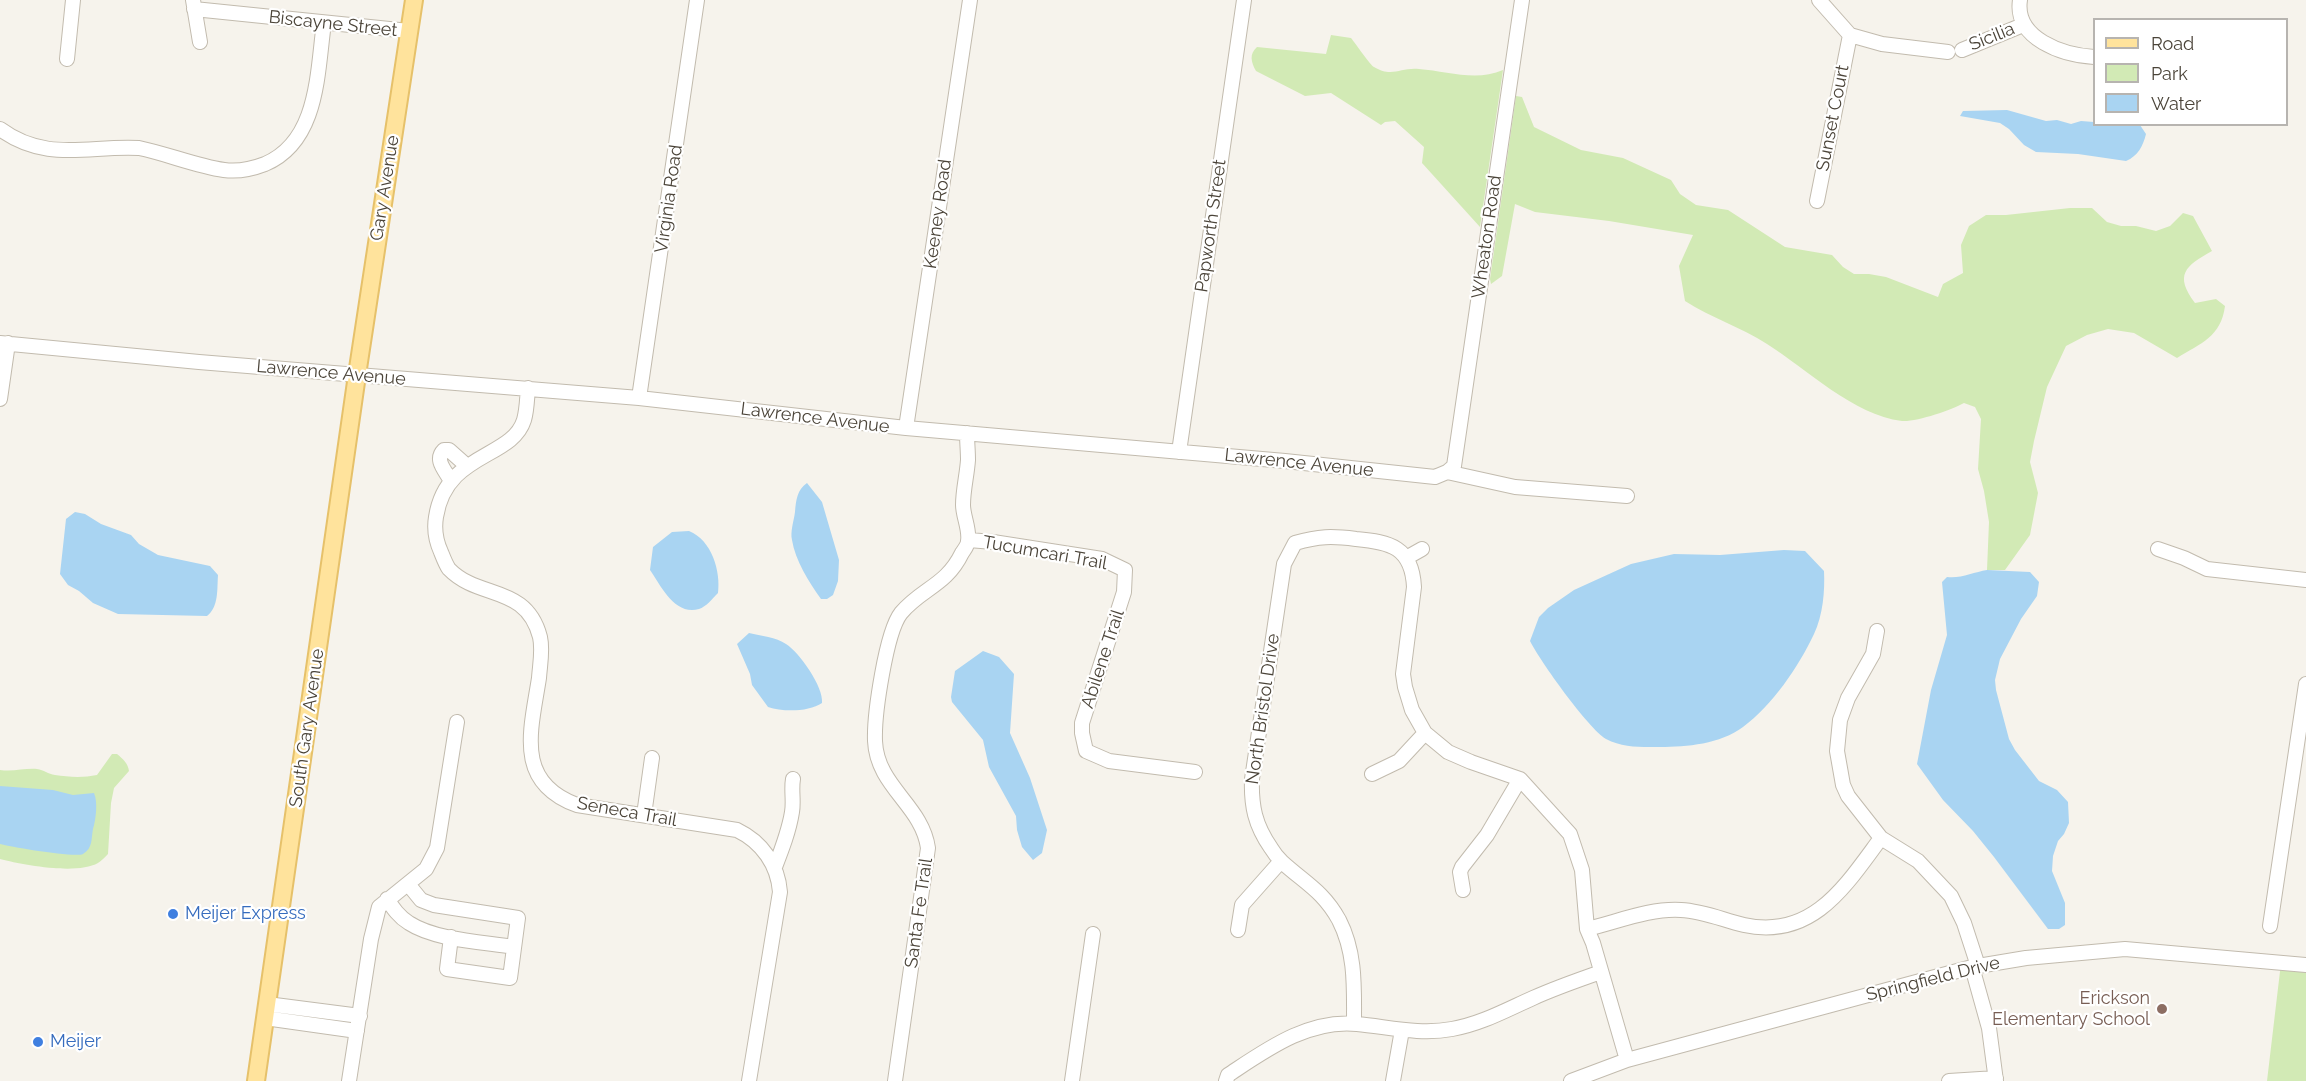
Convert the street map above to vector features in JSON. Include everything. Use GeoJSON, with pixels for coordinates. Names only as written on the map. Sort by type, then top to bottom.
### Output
{"type":"FeatureCollection","features":[{"type":"Feature","properties":{"kind":"main road","name":"Gary Avenue"},"geometry":{"type":"LineString","coordinates":[[357,375],[414,0]]}},
{"type":"Feature","properties":{"kind":"main road","name":"South Gary Avenue"},"geometry":{"type":"LineString","coordinates":[[256,1081],[357,375]]}},
{"type":"Feature","properties":{"kind":"street"},"geometry":{"type":"LineString","coordinates":[[67,59],[73,0]]}},
{"type":"Feature","properties":{"kind":"street","name":"Virginia Road"},"geometry":{"type":"LineString","coordinates":[[639,398],[697,0]]}},
{"type":"Feature","properties":{"kind":"street","name":"Keeney Road"},"geometry":{"type":"LineString","coordinates":[[906,428],[970,0]]}},
{"type":"Feature","properties":{"kind":"street","name":"Papworth Street"},"geometry":{"type":"LineString","coordinates":[[1179,452],[1244,0]]}},
{"type":"Feature","properties":{"kind":"street","name":"Wheaton Road"},"geometry":{"type":"LineString","coordinates":[[1448,472],[1454,466],[1522,0]]}},
{"type":"Feature","properties":{"kind":"street"},"geometry":{"type":"LineString","coordinates":[[1819,0],[1850,35]]}},
{"type":"Feature","properties":{"kind":"street"},"geometry":{"type":"LineString","coordinates":[[2020,0],[2019,9],[2023,25],[2032,35],[2060,51],[2093,57]]}},
{"type":"Feature","properties":{"kind":"street"},"geometry":{"type":"LineString","coordinates":[[194,5],[200,42]]}},
{"type":"Feature","properties":{"kind":"street","name":"Biscayne Street"},"geometry":{"type":"LineString","coordinates":[[194,5],[409,32]]}},
{"type":"Feature","properties":{"kind":"street"},"geometry":{"type":"LineString","coordinates":[[0,129],[19,141],[50,150],[72,152],[125,147],[139,148],[227,170],[256,168],[287,152],[307,122],[324,23]]}},
{"type":"Feature","properties":{"kind":"street","name":"Sicilia"},"geometry":{"type":"LineString","coordinates":[[1850,35],[1882,44],[1955,51],[2023,25]]}},
{"type":"Feature","properties":{"kind":"street","name":"Sunset Court"},"geometry":{"type":"LineString","coordinates":[[1817,201],[1850,35]]}},
{"type":"Feature","properties":{"kind":"street"},"geometry":{"type":"LineString","coordinates":[[0,399],[4,343]]}},
{"type":"Feature","properties":{"kind":"street","name":"Lawrence Avenue"},"geometry":{"type":"LineString","coordinates":[[4,343],[639,398],[906,428],[1435,477],[1448,472],[1515,487],[1627,496]]}},
{"type":"Feature","properties":{"kind":"street","name":"Seneca Trail"},"geometry":{"type":"LineString","coordinates":[[528,388],[524,421],[513,437],[467,466],[451,481],[440,500],[435,519],[437,541],[448,568],[469,582],[508,597],[529,612],[540,636],[542,654],[530,745],[533,763],[540,781],[555,794],[577,805],[737,830],[756,840],[775,867],[779,876],[780,892],[748,1081]]}},
{"type":"Feature","properties":{"kind":"street"},"geometry":{"type":"LineString","coordinates":[[967,433],[968,459],[962,507],[969,540]]}},
{"type":"Feature","properties":{"kind":"street"},"geometry":{"type":"LineString","coordinates":[[451,481],[439,459],[444,450],[449,450],[467,466]]}},
{"type":"Feature","properties":{"kind":"street","name":"North Bristol Drive"},"geometry":{"type":"LineString","coordinates":[[1354,1023],[1353,968],[1344,931],[1324,897],[1281,861],[1261,834],[1255,820],[1251,800],[1252,779],[1282,571],[1295,543],[1327,536],[1380,541],[1395,547],[1406,558]]}},
{"type":"Feature","properties":{"kind":"street","name":"Tucumcari Trail"},"geometry":{"type":"LineString","coordinates":[[969,540],[1102,559],[1121,568]]}},
{"type":"Feature","properties":{"kind":"street","name":"Santa Fe Trail"},"geometry":{"type":"LineString","coordinates":[[895,1081],[928,848],[923,826],[880,768],[875,749],[875,729],[888,641],[895,621],[908,606],[945,578],[957,563],[969,540]]}},
{"type":"Feature","properties":{"kind":"street"},"geometry":{"type":"LineString","coordinates":[[1422,549],[1406,558],[1413,573],[1414,587],[1403,674],[1407,698],[1425,733],[1458,757],[1520,779],[1570,834],[1583,879],[1587,929],[1626,1060]]}},
{"type":"Feature","properties":{"kind":"street"},"geometry":{"type":"LineString","coordinates":[[2158,549],[2207,569],[2306,580]]}},
{"type":"Feature","properties":{"kind":"street","name":"Abilene Trail"},"geometry":{"type":"LineString","coordinates":[[1121,568],[1125,570],[1125,592],[1082,723],[1086,751],[1109,761],[1195,772]]}},
{"type":"Feature","properties":{"kind":"street"},"geometry":{"type":"LineString","coordinates":[[1877,631],[1873,654],[1844,707],[1838,728],[1839,770],[1848,796],[1881,838],[1924,867],[1951,896],[1964,923],[1989,1028],[1996,1080],[1949,1081]]}},
{"type":"Feature","properties":{"kind":"street"},"geometry":{"type":"LineString","coordinates":[[2270,926],[2306,684]]}},
{"type":"Feature","properties":{"kind":"street"},"geometry":{"type":"LineString","coordinates":[[349,1081],[371,939],[379,907],[426,869],[437,848],[458,722]]}},
{"type":"Feature","properties":{"kind":"street"},"geometry":{"type":"LineString","coordinates":[[1372,774],[1399,762],[1425,733]]}},
{"type":"Feature","properties":{"kind":"street"},"geometry":{"type":"LineString","coordinates":[[644,815],[652,758]]}},
{"type":"Feature","properties":{"kind":"street"},"geometry":{"type":"LineString","coordinates":[[775,867],[789,830],[793,809],[791,788],[793,778]]}},
{"type":"Feature","properties":{"kind":"street"},"geometry":{"type":"LineString","coordinates":[[1463,890],[1460,872],[1462,867],[1487,836],[1520,779]]}},
{"type":"Feature","properties":{"kind":"street"},"geometry":{"type":"LineString","coordinates":[[1587,929],[1654,912],[1679,910],[1697,911],[1744,925],[1773,927],[1788,925],[1812,916],[1828,904],[1846,885],[1881,838]]}},
{"type":"Feature","properties":{"kind":"street"},"geometry":{"type":"LineString","coordinates":[[1239,930],[1242,905],[1281,861]]}},
{"type":"Feature","properties":{"kind":"street"},"geometry":{"type":"LineString","coordinates":[[408,884],[421,900],[434,905],[518,918],[510,978],[447,969],[451,937]]}},
{"type":"Feature","properties":{"kind":"street"},"geometry":{"type":"LineString","coordinates":[[387,899],[397,914],[416,927],[451,937],[514,947]]}},
{"type":"Feature","properties":{"kind":"street"},"geometry":{"type":"LineString","coordinates":[[1072,1081],[1093,934]]}},
{"type":"Feature","properties":{"kind":"street","name":"Springfield Drive"},"geometry":{"type":"LineString","coordinates":[[1571,1081],[1626,1060],[1975,966],[2059,954],[2125,949],[2306,965]]}},
{"type":"Feature","properties":{"kind":"street"},"geometry":{"type":"LineString","coordinates":[[1226,1081],[1228,1075],[1289,1037],[1307,1030],[1354,1023],[1402,1030],[1446,1030],[1483,1021],[1548,992],[1601,972]]}},
{"type":"Feature","properties":{"kind":"street"},"geometry":{"type":"LineString","coordinates":[[266,1011],[360,1017]]}},
{"type":"Feature","properties":{"kind":"street"},"geometry":{"type":"LineString","coordinates":[[266,1011],[357,1031]]}},
{"type":"Feature","properties":{"kind":"street"},"geometry":{"type":"LineString","coordinates":[[1393,1081],[1402,1030]]}},
{"type":"Feature","properties":{"kind":"green space"},"geometry":{"type":"Polygon","coordinates":[[[1331,35],[1351,38],[1372,65],[1386,72],[1419,69],[1461,75],[1482,75],[1503,70],[1480,227],[1422,163],[1424,147],[1395,121],[1381,125],[1331,93],[1305,96],[1256,71],[1253,64],[1252,55],[1257,47],[1326,54],[1331,35]]]}},
{"type":"Feature","properties":{"kind":"green space"},"geometry":{"type":"Polygon","coordinates":[[[1516,96],[1522,97],[1534,127],[1581,150],[1623,158],[1671,180],[1680,194],[1696,205],[1728,210],[1785,247],[1832,255],[1843,267],[1854,274],[1886,277],[1938,297],[1943,284],[1963,273],[1961,245],[1969,226],[1986,215],[2092,208],[2107,222],[2156,231],[2170,226],[2183,213],[2193,216],[2212,251],[2189,267],[2184,278],[2185,285],[2195,303],[2216,299],[2225,306],[2223,317],[2208,338],[2177,358],[2134,333],[2108,329],[2087,335],[2066,346],[2047,387],[2030,462],[2038,493],[2030,535],[2005,570],[1987,570],[1989,522],[1978,469],[1981,419],[1975,407],[1964,403],[1934,415],[1902,421],[1884,417],[1848,401],[1757,338],[1685,301],[1679,266],[1693,235],[1535,212],[1515,204],[1502,276],[1491,284],[1516,96]]]}},
{"type":"Feature","properties":{"kind":"green space"},"geometry":{"type":"Polygon","coordinates":[[[112,754],[117,754],[123,759],[129,771],[114,788],[108,854],[103,859],[89,867],[64,869],[0,859],[0,770],[37,769],[60,776],[92,776],[97,775],[112,754]]]}},
{"type":"Feature","properties":{"kind":"green space"},"geometry":{"type":"Polygon","coordinates":[[[2306,962],[2306,1081],[2267,1081],[2281,963],[2306,962]]]}},
{"type":"Feature","properties":{"kind":"water"},"geometry":{"type":"Polygon","coordinates":[[[2007,110],[2046,121],[2057,120],[2071,124],[2081,121],[2093,122],[2093,126],[2141,126],[2146,134],[2139,150],[2126,161],[2078,154],[2036,152],[2024,145],[2000,123],[1960,116],[1963,111],[2007,110]]]}},
{"type":"Feature","properties":{"kind":"water"},"geometry":{"type":"Polygon","coordinates":[[[807,483],[822,502],[839,560],[838,581],[833,595],[827,599],[821,599],[807,578],[799,563],[792,540],[797,499],[799,492],[807,483]]]}},
{"type":"Feature","properties":{"kind":"water"},"geometry":{"type":"Polygon","coordinates":[[[75,512],[85,514],[101,524],[131,535],[139,544],[158,555],[210,566],[218,575],[214,608],[207,616],[118,614],[93,603],[68,585],[60,574],[66,519],[75,512]]]}},
{"type":"Feature","properties":{"kind":"water"},"geometry":{"type":"Polygon","coordinates":[[[689,531],[697,535],[709,549],[716,567],[719,585],[718,593],[707,604],[699,609],[690,610],[676,604],[670,598],[650,570],[653,547],[672,532],[689,531]]]}},
{"type":"Feature","properties":{"kind":"water"},"geometry":{"type":"Polygon","coordinates":[[[1784,550],[1805,551],[1824,571],[1820,619],[1801,659],[1774,697],[1743,727],[1714,741],[1681,746],[1639,747],[1606,739],[1588,722],[1565,693],[1530,641],[1539,617],[1548,608],[1574,590],[1631,564],[1674,554],[1720,555],[1784,550]]]}},
{"type":"Feature","properties":{"kind":"water"},"geometry":{"type":"Polygon","coordinates":[[[1987,570],[2030,572],[2039,582],[2037,596],[2021,619],[2000,659],[1995,680],[2009,739],[2015,750],[2039,781],[2057,790],[2068,802],[2069,823],[2058,841],[2053,856],[2052,871],[2065,903],[2065,925],[2059,929],[2048,929],[1994,857],[1943,800],[1917,764],[1931,690],[1947,635],[1942,582],[1947,577],[1987,570]]]}},
{"type":"Feature","properties":{"kind":"water"},"geometry":{"type":"Polygon","coordinates":[[[749,633],[778,640],[791,648],[815,679],[822,696],[822,703],[796,710],[768,707],[752,685],[750,674],[737,644],[749,633]]]}},
{"type":"Feature","properties":{"kind":"water"},"geometry":{"type":"Polygon","coordinates":[[[983,651],[999,657],[1014,674],[1010,733],[1030,778],[1047,830],[1042,853],[1033,860],[1022,847],[1016,816],[989,767],[983,740],[952,702],[955,671],[983,651]]]}},
{"type":"Feature","properties":{"kind":"water"},"geometry":{"type":"Polygon","coordinates":[[[0,786],[53,790],[73,795],[94,793],[96,816],[88,849],[83,854],[68,855],[0,844],[0,786]]]}},
{"type":"Feature","properties":{"kind":"place","name":"Meijer Express"},"geometry":{"type":"Point","coordinates":[173,914]}},
{"type":"Feature","properties":{"kind":"place","name":"Erickson Elementary School"},"geometry":{"type":"Point","coordinates":[2162,1009]}},
{"type":"Feature","properties":{"kind":"place","name":"Meijer"},"geometry":{"type":"Point","coordinates":[38,1042]}}]}
